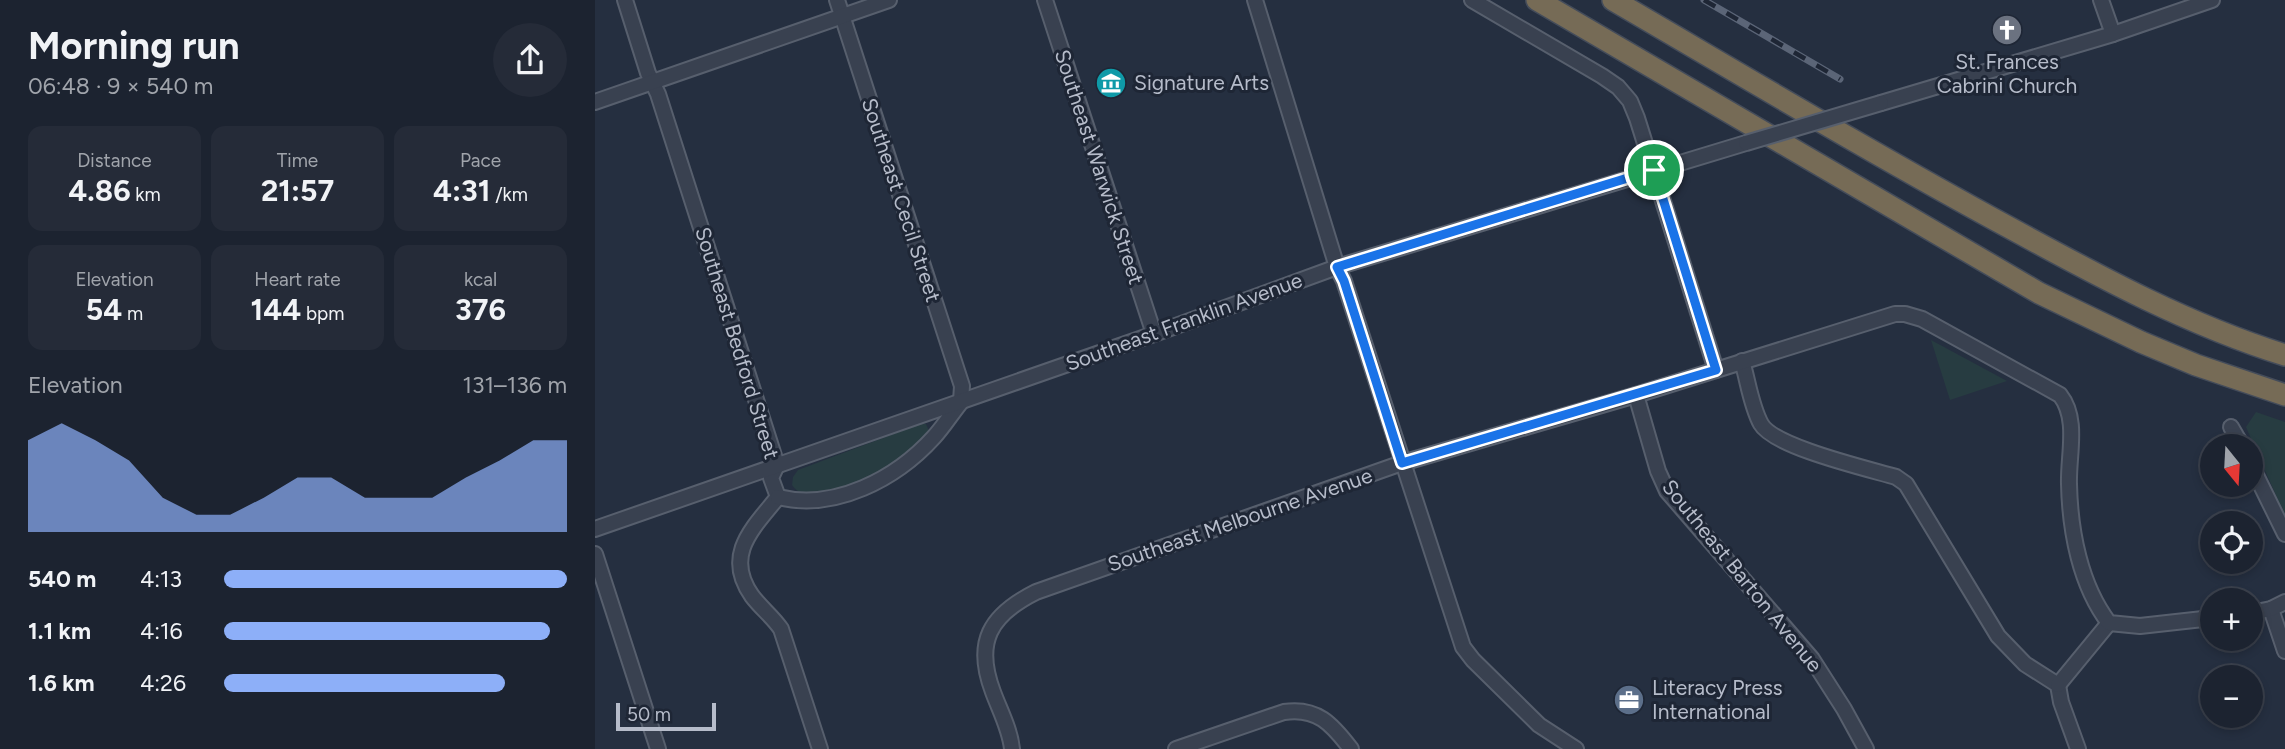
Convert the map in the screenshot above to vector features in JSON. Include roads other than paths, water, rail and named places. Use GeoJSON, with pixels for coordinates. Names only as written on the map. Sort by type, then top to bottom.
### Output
{"type":"FeatureCollection","features":[{"type":"Feature","properties":{"kind":"highway"},"geometry":{"type":"LineString","coordinates":[[1537,0],[2039,293],[2196,365],[2285,395]]}},
{"type":"Feature","properties":{"kind":"highway"},"geometry":{"type":"LineString","coordinates":[[1613,0],[1956,199],[2076,265],[2168,310],[2285,355]]}},
{"type":"Feature","properties":{"kind":"street","name":"Southeast Bedford Street"},"geometry":{"type":"LineString","coordinates":[[625,0],[777,465],[771,478],[778,497]]}},
{"type":"Feature","properties":{"kind":"street","name":"Southeast Cecil Street"},"geometry":{"type":"LineString","coordinates":[[837,0],[962,386],[961,401]]}},
{"type":"Feature","properties":{"kind":"street"},"geometry":{"type":"LineString","coordinates":[[595,102],[889,0]]}},
{"type":"Feature","properties":{"kind":"street","name":"Southeast Warwick Street"},"geometry":{"type":"LineString","coordinates":[[1045,0],[1154,334]]}},
{"type":"Feature","properties":{"kind":"street"},"geometry":{"type":"LineString","coordinates":[[1255,0],[1337,267],[1344,281],[1464,649],[1539,725],[1576,749]]}},
{"type":"Feature","properties":{"kind":"street"},"geometry":{"type":"LineString","coordinates":[[1472,0],[1618,87],[1630,101],[1716,370]]}},
{"type":"Feature","properties":{"kind":"street"},"geometry":{"type":"LineString","coordinates":[[2101,0],[2113,34]]}},
{"type":"Feature","properties":{"kind":"street","name":"Southeast Franklin Avenue"},"geometry":{"type":"LineString","coordinates":[[595,528],[1154,334],[1337,267],[2113,34],[2211,0]]}},
{"type":"Feature","properties":{"kind":"street","name":"Southeast Melbourne Avenue"},"geometry":{"type":"LineString","coordinates":[[1011,749],[1007,727],[992,690],[985,644],[990,630],[1007,608],[1036,592],[1402,463],[1716,370],[1885,316],[1905,314],[1922,319],[2060,395],[2069,406],[2071,521],[2091,592],[2097,608],[2109,623]]}},
{"type":"Feature","properties":{"kind":"street"},"geometry":{"type":"LineString","coordinates":[[1742,361],[1761,423],[1768,433],[1801,448],[1896,478],[1906,484],[1998,636],[2025,664],[2058,685],[2061,702],[2078,749]]}},
{"type":"Feature","properties":{"kind":"street","name":"Southeast Barton Avenue"},"geometry":{"type":"LineString","coordinates":[[1636,394],[1658,471],[1667,491],[1812,659],[1866,749]]}},
{"type":"Feature","properties":{"kind":"street"},"geometry":{"type":"LineString","coordinates":[[820,749],[781,629],[753,598],[740,570],[746,540],[759,517],[778,497],[816,502],[853,492],[901,465],[934,437],[961,401]]}},
{"type":"Feature","properties":{"kind":"street"},"geometry":{"type":"LineString","coordinates":[[2231,427],[2235,434]]}},
{"type":"Feature","properties":{"kind":"street"},"geometry":{"type":"LineString","coordinates":[[2263,489],[2285,534]]}},
{"type":"Feature","properties":{"kind":"street"},"geometry":{"type":"LineString","coordinates":[[595,554],[658,749]]}},
{"type":"Feature","properties":{"kind":"street"},"geometry":{"type":"LineString","coordinates":[[2263,611],[2285,602]]}},
{"type":"Feature","properties":{"kind":"street"},"geometry":{"type":"LineString","coordinates":[[2271,609],[2285,651]]}},
{"type":"Feature","properties":{"kind":"street"},"geometry":{"type":"LineString","coordinates":[[2058,685],[2109,623],[2140,626],[2200,619]]}},
{"type":"Feature","properties":{"kind":"street"},"geometry":{"type":"LineString","coordinates":[[1176,749],[1284,712],[1298,710],[1315,713],[1334,729],[1351,749]]}},
{"type":"Feature","properties":{"kind":"railway"},"geometry":{"type":"LineString","coordinates":[[1704,0],[1840,79]]}},
{"type":"Feature","properties":{"kind":"place","name":"St. Frances Cabrini Church"},"geometry":{"type":"Point","coordinates":[2007,30]}},
{"type":"Feature","properties":{"kind":"place","name":"Signature Arts"},"geometry":{"type":"Point","coordinates":[1111,83]}},
{"type":"Feature","properties":{"kind":"place","name":"Literacy Press International"},"geometry":{"type":"Point","coordinates":[1629,700]}}]}
